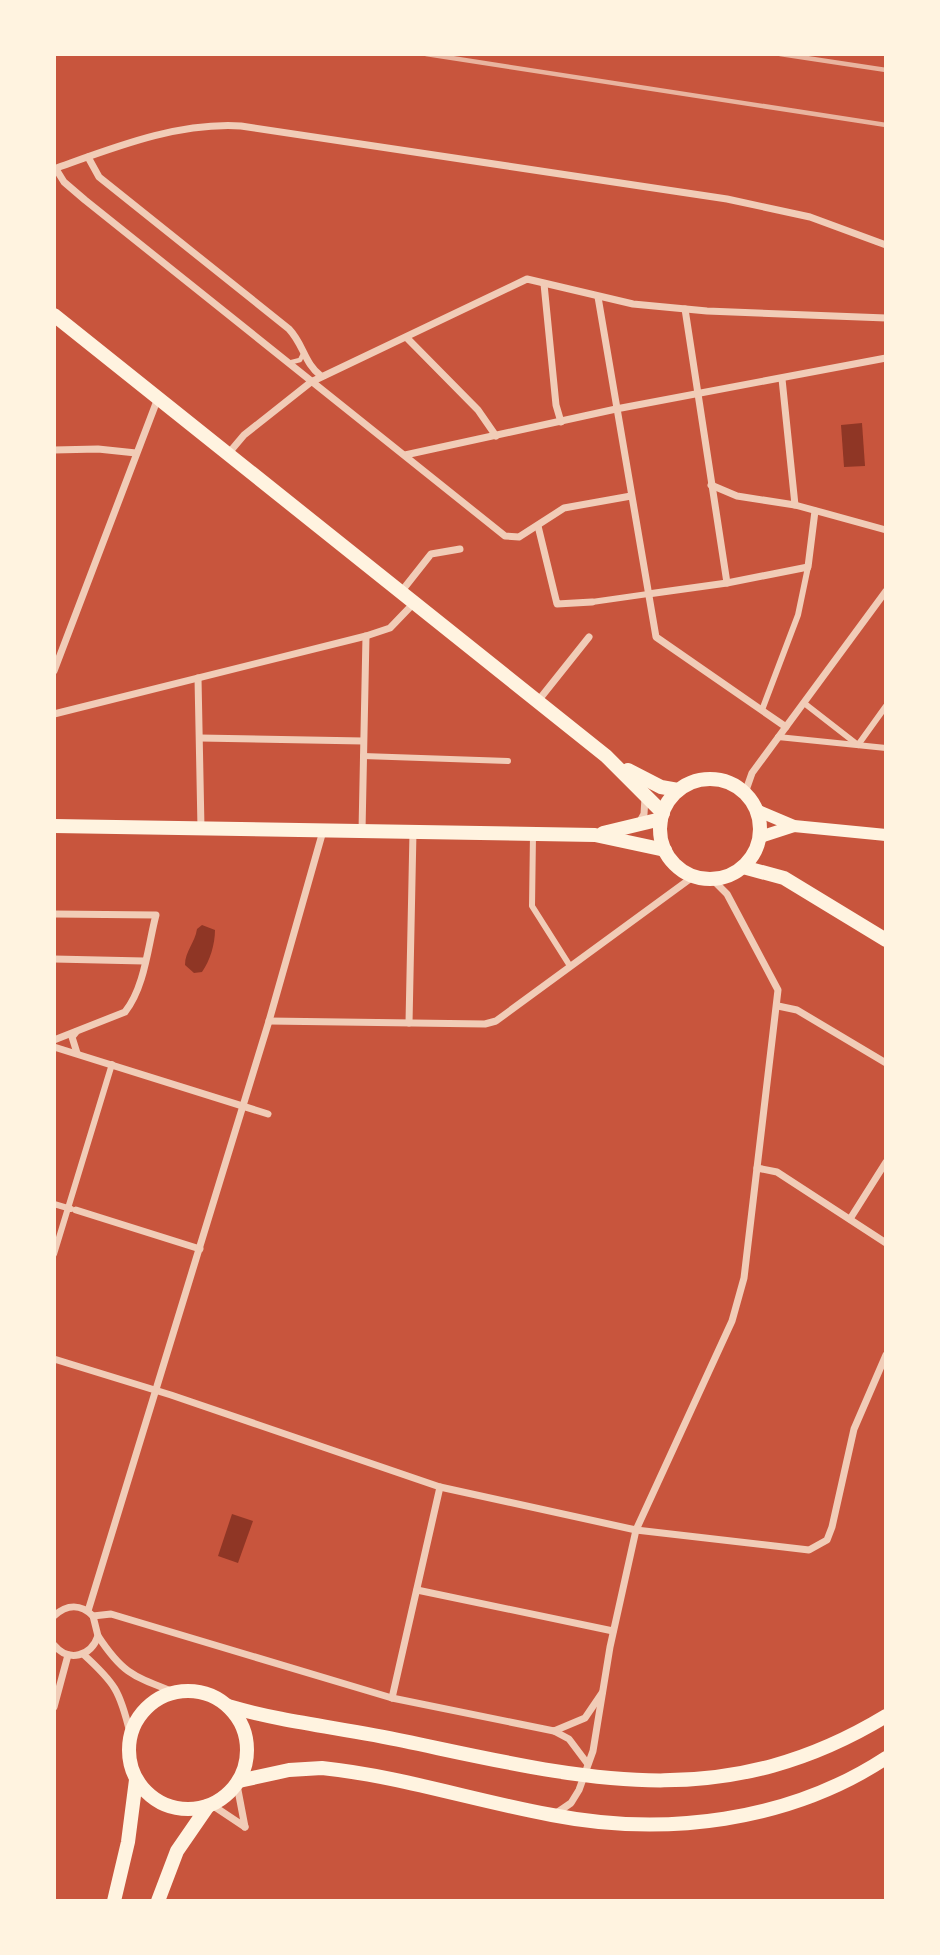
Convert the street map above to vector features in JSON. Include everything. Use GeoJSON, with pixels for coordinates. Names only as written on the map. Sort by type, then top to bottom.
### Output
{"type":"FeatureCollection","features":[{"type":"Feature","properties":{"kind":"main road"},"geometry":{"type":"LineString","coordinates":[[54,314],[614,762],[662,816]]}},
{"type":"Feature","properties":{"kind":"main road"},"geometry":{"type":"LineString","coordinates":[[614,762],[661,787],[678,790],[705,779],[719,780],[745,793],[756,810],[758,842],[784,878]]}},
{"type":"Feature","properties":{"kind":"main road"},"geometry":{"type":"LineString","coordinates":[[678,790],[662,816],[661,835],[665,850],[682,870],[694,876],[712,879],[728,876],[743,867],[758,842],[794,826]]}},
{"type":"Feature","properties":{"kind":"main road"},"geometry":{"type":"LineString","coordinates":[[756,810],[794,826],[886,835]]}},
{"type":"Feature","properties":{"kind":"main road"},"geometry":{"type":"LineString","coordinates":[[595,835],[637,827],[662,816]]}},
{"type":"Feature","properties":{"kind":"main road"},"geometry":{"type":"LineString","coordinates":[[54,826],[595,835],[665,850]]}},
{"type":"Feature","properties":{"kind":"main road"},"geometry":{"type":"LineString","coordinates":[[743,867],[784,878],[886,940]]}},
{"type":"Feature","properties":{"kind":"main road"},"geometry":{"type":"LineString","coordinates":[[114,1901],[128,1842],[136,1780],[128,1749],[130,1733],[140,1714],[155,1700],[174,1692],[203,1692],[228,1706],[289,1723],[351,1729],[585,1770],[628,1782],[721,1778],[792,1761],[886,1716]]}},
{"type":"Feature","properties":{"kind":"main road"},"geometry":{"type":"LineString","coordinates":[[228,1706],[245,1733],[248,1749],[238,1783]]}},
{"type":"Feature","properties":{"kind":"main road"},"geometry":{"type":"LineString","coordinates":[[158,1901],[177,1851],[210,1806],[238,1783],[289,1770],[345,1771],[554,1815],[626,1824],[672,1825],[765,1811],[801,1798],[886,1758]]}},
{"type":"Feature","properties":{"kind":"main road"},"geometry":{"type":"LineString","coordinates":[[136,1780],[149,1796],[167,1806],[188,1810],[210,1806]]}},
{"type":"Feature","properties":{"kind":"street"},"geometry":{"type":"LineString","coordinates":[[631,496],[564,508],[538,526],[510,539],[70,187],[55,169],[170,132],[219,124],[241,126],[727,199],[810,216],[886,245]]}},
{"type":"Feature","properties":{"kind":"street"},"geometry":{"type":"LineString","coordinates":[[88,157],[99,177],[289,330],[299,340],[310,368],[321,376]]}},
{"type":"Feature","properties":{"kind":"street"},"geometry":{"type":"LineString","coordinates":[[228,454],[244,435],[321,376],[407,338],[527,279],[598,297],[685,309],[886,318]]}},
{"type":"Feature","properties":{"kind":"street"},"geometry":{"type":"LineString","coordinates":[[544,284],[556,405],[561,422]]}},
{"type":"Feature","properties":{"kind":"street"},"geometry":{"type":"LineString","coordinates":[[598,297],[652,622],[661,642],[786,727]]}},
{"type":"Feature","properties":{"kind":"street"},"geometry":{"type":"LineString","coordinates":[[685,309],[696,395],[727,583]]}},
{"type":"Feature","properties":{"kind":"street"},"geometry":{"type":"LineString","coordinates":[[407,338],[478,410],[496,436]]}},
{"type":"Feature","properties":{"kind":"street"},"geometry":{"type":"LineString","coordinates":[[405,455],[616,409],[886,358]]}},
{"type":"Feature","properties":{"kind":"street"},"geometry":{"type":"LineString","coordinates":[[782,379],[795,505]]}},
{"type":"Feature","properties":{"kind":"street"},"geometry":{"type":"LineString","coordinates":[[54,671],[159,398]]}},
{"type":"Feature","properties":{"kind":"street"},"geometry":{"type":"LineString","coordinates":[[54,450],[136,453]]}},
{"type":"Feature","properties":{"kind":"street"},"geometry":{"type":"LineString","coordinates":[[712,485],[737,496],[795,505],[886,530]]}},
{"type":"Feature","properties":{"kind":"street"},"geometry":{"type":"LineString","coordinates":[[762,710],[798,615],[815,511]]}},
{"type":"Feature","properties":{"kind":"street"},"geometry":{"type":"LineString","coordinates":[[538,526],[557,604],[592,603],[727,583],[808,566]]}},
{"type":"Feature","properties":{"kind":"street"},"geometry":{"type":"LineString","coordinates":[[401,592],[431,554],[460,549]]}},
{"type":"Feature","properties":{"kind":"street"},"geometry":{"type":"LineString","coordinates":[[745,793],[752,774],[778,737],[884,597]]}},
{"type":"Feature","properties":{"kind":"street"},"geometry":{"type":"LineString","coordinates":[[54,715],[366,636],[390,628],[415,603]]}},
{"type":"Feature","properties":{"kind":"street"},"geometry":{"type":"LineString","coordinates":[[362,831],[366,636]]}},
{"type":"Feature","properties":{"kind":"street"},"geometry":{"type":"LineString","coordinates":[[538,701],[589,637]]}},
{"type":"Feature","properties":{"kind":"street"},"geometry":{"type":"LineString","coordinates":[[198,678],[201,828]]}},
{"type":"Feature","properties":{"kind":"street"},"geometry":{"type":"LineString","coordinates":[[804,703],[858,745]]}},
{"type":"Feature","properties":{"kind":"street"},"geometry":{"type":"LineString","coordinates":[[858,745],[886,706]]}},
{"type":"Feature","properties":{"kind":"street"},"geometry":{"type":"LineString","coordinates":[[778,737],[886,748]]}},
{"type":"Feature","properties":{"kind":"street"},"geometry":{"type":"LineString","coordinates":[[200,738],[363,741]]}},
{"type":"Feature","properties":{"kind":"street"},"geometry":{"type":"LineString","coordinates":[[363,756],[508,761]]}},
{"type":"Feature","properties":{"kind":"street"},"geometry":{"type":"LineString","coordinates":[[637,827],[644,814],[645,794]]}},
{"type":"Feature","properties":{"kind":"street"},"geometry":{"type":"LineString","coordinates":[[174,1692],[132,1676],[119,1665],[99,1636],[91,1613],[269,1021],[323,830]]}},
{"type":"Feature","properties":{"kind":"street"},"geometry":{"type":"LineString","coordinates":[[408,1023],[414,832]]}},
{"type":"Feature","properties":{"kind":"street"},"geometry":{"type":"LineString","coordinates":[[533,834],[532,906],[570,966]]}},
{"type":"Feature","properties":{"kind":"street"},"geometry":{"type":"LineString","coordinates":[[269,1021],[485,1024],[496,1021],[694,876]]}},
{"type":"Feature","properties":{"kind":"street"},"geometry":{"type":"LineString","coordinates":[[554,1815],[570,1803],[593,1751],[602,1692],[636,1530],[740,1300],[779,1006],[778,990],[727,894],[712,879]]}},
{"type":"Feature","properties":{"kind":"street"},"geometry":{"type":"LineString","coordinates":[[54,914],[156,915],[144,961],[125,1012],[54,1040]]}},
{"type":"Feature","properties":{"kind":"street"},"geometry":{"type":"LineString","coordinates":[[54,959],[144,961]]}},
{"type":"Feature","properties":{"kind":"street"},"geometry":{"type":"LineString","coordinates":[[779,1006],[797,1010],[886,1063]]}},
{"type":"Feature","properties":{"kind":"street"},"geometry":{"type":"LineString","coordinates":[[77,1030],[72,1037],[77,1053]]}},
{"type":"Feature","properties":{"kind":"street"},"geometry":{"type":"LineString","coordinates":[[54,1047],[268,1114]]}},
{"type":"Feature","properties":{"kind":"street"},"geometry":{"type":"LineString","coordinates":[[54,1254],[72,1209],[112,1064]]}},
{"type":"Feature","properties":{"kind":"street"},"geometry":{"type":"LineString","coordinates":[[850,1219],[886,1162]]}},
{"type":"Feature","properties":{"kind":"street"},"geometry":{"type":"LineString","coordinates":[[757,1168],[777,1172],[886,1243]]}},
{"type":"Feature","properties":{"kind":"street"},"geometry":{"type":"LineString","coordinates":[[54,1204],[200,1249]]}},
{"type":"Feature","properties":{"kind":"street"},"geometry":{"type":"LineString","coordinates":[[54,1359],[156,1390],[440,1487],[636,1530],[809,1550],[827,1540],[854,1429],[886,1355]]}},
{"type":"Feature","properties":{"kind":"street"},"geometry":{"type":"LineString","coordinates":[[392,1698],[440,1487]]}},
{"type":"Feature","properties":{"kind":"street"},"geometry":{"type":"LineString","coordinates":[[416,1590],[614,1631]]}},
{"type":"Feature","properties":{"kind":"street"},"geometry":{"type":"LineString","coordinates":[[54,1603],[66,1607],[80,1607],[91,1613],[111,1614],[392,1698],[554,1731],[569,1739],[585,1770]]}},
{"type":"Feature","properties":{"kind":"street"},"geometry":{"type":"LineString","coordinates":[[54,1616],[66,1607]]}},
{"type":"Feature","properties":{"kind":"street"},"geometry":{"type":"LineString","coordinates":[[54,1646],[68,1655],[83,1654],[92,1648],[99,1636]]}},
{"type":"Feature","properties":{"kind":"street"},"geometry":{"type":"LineString","coordinates":[[83,1654],[107,1675],[117,1689],[130,1733]]}},
{"type":"Feature","properties":{"kind":"street"},"geometry":{"type":"LineString","coordinates":[[54,1707],[68,1655]]}},
{"type":"Feature","properties":{"kind":"street"},"geometry":{"type":"LineString","coordinates":[[554,1731],[584,1718],[602,1692]]}},
{"type":"Feature","properties":{"kind":"street"},"geometry":{"type":"LineString","coordinates":[[210,1806],[245,1827],[238,1783]]}},
{"type":"Feature","properties":{"kind":"lane"},"geometry":{"type":"LineString","coordinates":[[287,363],[300,360],[303,354]]}},
{"type":"Feature","properties":{"kind":"shaded area"},"geometry":{"type":"Polygon","coordinates":[[[862,423],[865,466],[844,467],[841,425],[862,423]]]}},
{"type":"Feature","properties":{"kind":"shaded area"},"geometry":{"type":"Polygon","coordinates":[[[202,925],[215,930],[214,941],[205,968],[202,972],[194,973],[185,965],[185,960],[197,929],[202,925]]]}},
{"type":"Feature","properties":{"kind":"shaded area"},"geometry":{"type":"Polygon","coordinates":[[[232,1514],[253,1521],[238,1563],[218,1556],[232,1514]]]}},
{"type":"Feature","properties":{"kind":"railway"},"geometry":{"type":"LineString","coordinates":[[426,54],[886,125]]}},
{"type":"Feature","properties":{"kind":"railway"},"geometry":{"type":"LineString","coordinates":[[780,54],[886,70]]}}]}
